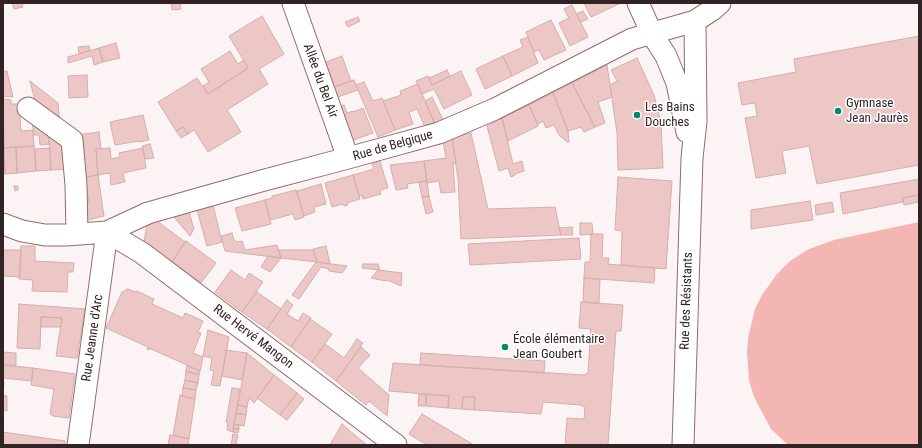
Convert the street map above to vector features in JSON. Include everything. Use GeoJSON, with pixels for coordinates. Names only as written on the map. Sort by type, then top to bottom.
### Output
{"type":"FeatureCollection","features":[{"type":"Feature","properties":{"kind":"street","name":"Allée du Bel Air"},"geometry":{"type":"LineString","coordinates":[[293,3],[348,158]]}},
{"type":"Feature","properties":{"kind":"street","name":"Rue des Résistants"},"geometry":{"type":"LineString","coordinates":[[638,3],[652,34],[666,56],[676,83],[692,158]]}},
{"type":"Feature","properties":{"kind":"street","name":"Rue de Belgique"},"geometry":{"type":"LineString","coordinates":[[3,224],[22,231],[45,235],[107,232],[148,213],[446,130],[495,109],[632,39],[695,21],[720,3]]}},
{"type":"Feature","properties":{"kind":"street","name":"Rue des Résistants"},"geometry":{"type":"LineString","coordinates":[[683,445],[692,158],[696,121],[695,21]]}},
{"type":"Feature","properties":{"kind":"street"},"geometry":{"type":"LineString","coordinates":[[28,108],[72,140],[76,185],[77,234]]}},
{"type":"Feature","properties":{"kind":"street","name":"Rue Jeanne d'Arc"},"geometry":{"type":"LineString","coordinates":[[78,445],[107,232]]}},
{"type":"Feature","properties":{"kind":"street","name":"Rue Hervé Mangon"},"geometry":{"type":"LineString","coordinates":[[107,232],[142,253],[396,445]]}},
{"type":"Feature","properties":{"kind":"shaded area"},"geometry":{"type":"Polygon","coordinates":[[[919,222],[919,445],[788,445],[771,429],[754,397],[749,381],[747,353],[748,338],[755,309],[762,295],[777,274],[790,261],[809,249],[834,240],[919,222]]]}},
{"type":"Feature","properties":{"kind":"building"},"geometry":{"type":"Polygon","coordinates":[[[12,3],[22,3],[23,7],[14,9],[12,3]]]}},
{"type":"Feature","properties":{"kind":"building"},"geometry":{"type":"Polygon","coordinates":[[[180,3],[181,9],[172,10],[171,4],[180,3]]]}},
{"type":"Feature","properties":{"kind":"building"},"geometry":{"type":"Polygon","coordinates":[[[584,3],[621,3],[591,17],[584,3]]]}},
{"type":"Feature","properties":{"kind":"building"},"geometry":{"type":"Polygon","coordinates":[[[572,5],[588,37],[570,46],[559,23],[569,18],[564,9],[572,5]]]}},
{"type":"Feature","properties":{"kind":"building"},"geometry":{"type":"Polygon","coordinates":[[[583,11],[588,19],[581,22],[576,14],[583,11]]]}},
{"type":"Feature","properties":{"kind":"building"},"geometry":{"type":"Polygon","coordinates":[[[262,16],[284,54],[259,69],[268,84],[227,110],[241,132],[208,152],[194,130],[188,134],[183,127],[176,131],[158,102],[197,78],[208,94],[248,68],[229,36],[262,16]]]}},
{"type":"Feature","properties":{"kind":"building"},"geometry":{"type":"Polygon","coordinates":[[[358,17],[360,21],[348,27],[345,22],[358,17]]]}},
{"type":"Feature","properties":{"kind":"building"},"geometry":{"type":"Polygon","coordinates":[[[551,20],[566,50],[544,60],[539,50],[534,52],[526,32],[551,20]]]}},
{"type":"Feature","properties":{"kind":"building","name":"Gymnase Jean Jaurès"},"geometry":{"type":"Polygon","coordinates":[[[919,36],[919,165],[817,184],[809,146],[782,151],[786,173],[756,178],[745,118],[757,116],[755,103],[742,105],[738,83],[796,72],[794,59],[919,36]]]}},
{"type":"Feature","properties":{"kind":"building"},"geometry":{"type":"Polygon","coordinates":[[[528,37],[538,63],[512,76],[503,56],[523,47],[520,40],[528,37]]]}},
{"type":"Feature","properties":{"kind":"building"},"geometry":{"type":"Polygon","coordinates":[[[116,43],[120,58],[103,62],[99,48],[116,43]]]}},
{"type":"Feature","properties":{"kind":"building"},"geometry":{"type":"Polygon","coordinates":[[[89,46],[90,50],[79,54],[78,47],[89,46]]]}},
{"type":"Feature","properties":{"kind":"building"},"geometry":{"type":"Polygon","coordinates":[[[99,48],[103,62],[94,65],[92,56],[68,63],[68,57],[99,48]]]}},
{"type":"Feature","properties":{"kind":"building"},"geometry":{"type":"Polygon","coordinates":[[[230,51],[238,64],[244,60],[248,68],[208,94],[203,86],[209,82],[201,69],[230,51]]]}},
{"type":"Feature","properties":{"kind":"building"},"geometry":{"type":"Polygon","coordinates":[[[342,56],[351,81],[332,88],[323,63],[342,56]]]}},
{"type":"Feature","properties":{"kind":"building"},"geometry":{"type":"Polygon","coordinates":[[[503,56],[512,76],[485,89],[476,69],[503,56]]]}},
{"type":"Feature","properties":{"kind":"building","name":"Les Bains Douches"},"geometry":{"type":"Polygon","coordinates":[[[637,58],[654,95],[661,123],[663,168],[618,170],[617,133],[610,85],[617,81],[611,70],[637,58]]]}},
{"type":"Feature","properties":{"kind":"building"},"geometry":{"type":"Polygon","coordinates":[[[607,65],[612,97],[598,102],[605,123],[595,127],[572,83],[607,65]]]}},
{"type":"Feature","properties":{"kind":"building"},"geometry":{"type":"Polygon","coordinates":[[[447,70],[450,76],[432,85],[429,78],[447,70]]]}},
{"type":"Feature","properties":{"kind":"building"},"geometry":{"type":"Polygon","coordinates":[[[7,71],[13,97],[3,96],[3,72],[7,71]]]}},
{"type":"Feature","properties":{"kind":"building"},"geometry":{"type":"Polygon","coordinates":[[[461,71],[472,95],[444,109],[434,89],[422,94],[416,81],[428,76],[432,85],[461,71]]]}},
{"type":"Feature","properties":{"kind":"building"},"geometry":{"type":"Polygon","coordinates":[[[87,75],[88,97],[69,98],[68,76],[87,75]]]}},
{"type":"Feature","properties":{"kind":"building"},"geometry":{"type":"Polygon","coordinates":[[[354,80],[358,90],[335,98],[332,88],[354,80]]]}},
{"type":"Feature","properties":{"kind":"building"},"geometry":{"type":"Polygon","coordinates":[[[30,81],[58,103],[60,125],[37,108],[30,81]]]}},
{"type":"Feature","properties":{"kind":"building"},"geometry":{"type":"Polygon","coordinates":[[[364,82],[373,101],[382,98],[395,130],[378,137],[356,85],[364,82]]]}},
{"type":"Feature","properties":{"kind":"building"},"geometry":{"type":"Polygon","coordinates":[[[572,83],[595,127],[584,132],[581,127],[568,131],[553,93],[572,83]]]}},
{"type":"Feature","properties":{"kind":"building"},"geometry":{"type":"Polygon","coordinates":[[[418,84],[435,124],[425,127],[417,109],[409,112],[413,124],[395,130],[383,101],[401,95],[400,91],[418,84]]]}},
{"type":"Feature","properties":{"kind":"building"},"geometry":{"type":"Polygon","coordinates":[[[553,93],[568,131],[569,142],[559,135],[554,125],[546,128],[543,121],[538,124],[529,105],[553,93]]]}},
{"type":"Feature","properties":{"kind":"building"},"geometry":{"type":"Polygon","coordinates":[[[432,97],[443,120],[435,124],[425,101],[432,97]]]}},
{"type":"Feature","properties":{"kind":"building"},"geometry":{"type":"Polygon","coordinates":[[[3,99],[11,100],[11,104],[19,104],[21,131],[33,130],[34,146],[4,148],[3,99]]]}},
{"type":"Feature","properties":{"kind":"building"},"geometry":{"type":"Polygon","coordinates":[[[344,105],[347,113],[363,108],[373,133],[351,141],[339,107],[344,105]]]}},
{"type":"Feature","properties":{"kind":"building"},"geometry":{"type":"Polygon","coordinates":[[[529,105],[538,126],[508,141],[502,118],[529,105]]]}},
{"type":"Feature","properties":{"kind":"building"},"geometry":{"type":"Polygon","coordinates":[[[143,115],[149,140],[115,145],[110,122],[143,115]]]}},
{"type":"Feature","properties":{"kind":"building"},"geometry":{"type":"Polygon","coordinates":[[[502,118],[513,164],[522,161],[524,171],[511,177],[508,168],[499,171],[487,126],[502,118]]]}},
{"type":"Feature","properties":{"kind":"building"},"geometry":{"type":"Polygon","coordinates":[[[32,122],[48,127],[49,144],[40,145],[39,135],[34,135],[32,122]]]}},
{"type":"Feature","properties":{"kind":"building"},"geometry":{"type":"Polygon","coordinates":[[[48,127],[69,146],[71,169],[51,170],[48,127]]]}},
{"type":"Feature","properties":{"kind":"building"},"geometry":{"type":"Polygon","coordinates":[[[183,127],[188,134],[181,138],[176,131],[183,127]]]}},
{"type":"Feature","properties":{"kind":"building"},"geometry":{"type":"Polygon","coordinates":[[[3,131],[5,174],[3,174],[3,131]]]}},
{"type":"Feature","properties":{"kind":"building"},"geometry":{"type":"Polygon","coordinates":[[[99,132],[101,149],[96,149],[98,175],[81,178],[77,135],[99,132]]]}},
{"type":"Feature","properties":{"kind":"building"},"geometry":{"type":"Polygon","coordinates":[[[471,133],[488,209],[555,207],[561,235],[461,239],[458,179],[452,138],[471,133]]]}},
{"type":"Feature","properties":{"kind":"building"},"geometry":{"type":"Polygon","coordinates":[[[452,138],[456,163],[453,164],[455,192],[441,193],[439,181],[427,183],[424,161],[446,158],[443,141],[452,138]]]}},
{"type":"Feature","properties":{"kind":"building"},"geometry":{"type":"Polygon","coordinates":[[[150,144],[154,158],[145,159],[142,146],[150,144]]]}},
{"type":"Feature","properties":{"kind":"building"},"geometry":{"type":"Polygon","coordinates":[[[34,146],[36,171],[17,173],[16,147],[34,146]]]}},
{"type":"Feature","properties":{"kind":"building"},"geometry":{"type":"Polygon","coordinates":[[[16,147],[17,173],[5,174],[4,148],[16,147]]]}},
{"type":"Feature","properties":{"kind":"building"},"geometry":{"type":"Polygon","coordinates":[[[50,148],[51,170],[36,171],[35,149],[50,148]]]}},
{"type":"Feature","properties":{"kind":"building"},"geometry":{"type":"Polygon","coordinates":[[[110,148],[111,159],[120,157],[119,153],[143,148],[146,168],[123,173],[125,182],[111,185],[110,173],[98,175],[96,149],[110,148]]]}},
{"type":"Feature","properties":{"kind":"building"},"geometry":{"type":"Polygon","coordinates":[[[379,158],[388,188],[380,190],[381,194],[363,199],[362,195],[359,196],[353,175],[374,169],[371,161],[379,158]]]}},
{"type":"Feature","properties":{"kind":"building"},"geometry":{"type":"Polygon","coordinates":[[[424,161],[427,181],[407,184],[408,188],[396,190],[390,165],[424,161]]]}},
{"type":"Feature","properties":{"kind":"building"},"geometry":{"type":"Polygon","coordinates":[[[98,175],[104,216],[80,222],[80,203],[89,202],[85,177],[98,175]]]}},
{"type":"Feature","properties":{"kind":"building"},"geometry":{"type":"Polygon","coordinates":[[[353,175],[360,199],[347,203],[348,205],[344,206],[343,204],[332,207],[325,183],[353,175]]]}},
{"type":"Feature","properties":{"kind":"building"},"geometry":{"type":"Polygon","coordinates":[[[618,177],[672,181],[666,269],[621,265],[622,231],[615,230],[618,177]]]}},
{"type":"Feature","properties":{"kind":"building"},"geometry":{"type":"Polygon","coordinates":[[[919,179],[919,195],[902,198],[903,202],[843,214],[840,193],[919,179]]]}},
{"type":"Feature","properties":{"kind":"building"},"geometry":{"type":"Polygon","coordinates":[[[427,181],[429,196],[422,197],[419,182],[427,181]]]}},
{"type":"Feature","properties":{"kind":"building"},"geometry":{"type":"Polygon","coordinates":[[[321,184],[326,204],[314,207],[315,212],[304,216],[297,191],[321,184]]]}},
{"type":"Feature","properties":{"kind":"building"},"geometry":{"type":"Polygon","coordinates":[[[14,186],[18,186],[18,190],[15,191],[14,186]]]}},
{"type":"Feature","properties":{"kind":"building"},"geometry":{"type":"Polygon","coordinates":[[[296,190],[304,217],[295,220],[293,214],[270,220],[265,200],[272,198],[272,196],[296,190]]]}},
{"type":"Feature","properties":{"kind":"building"},"geometry":{"type":"Polygon","coordinates":[[[919,195],[919,202],[904,205],[903,198],[919,195]]]}},
{"type":"Feature","properties":{"kind":"building"},"geometry":{"type":"Polygon","coordinates":[[[429,196],[433,212],[426,214],[422,197],[429,196]]]}},
{"type":"Feature","properties":{"kind":"building"},"geometry":{"type":"Polygon","coordinates":[[[265,200],[271,224],[242,231],[235,208],[265,200]]]}},
{"type":"Feature","properties":{"kind":"building"},"geometry":{"type":"Polygon","coordinates":[[[810,201],[813,220],[751,229],[751,210],[810,201]]]}},
{"type":"Feature","properties":{"kind":"building"},"geometry":{"type":"Polygon","coordinates":[[[832,202],[834,212],[816,215],[815,205],[832,202]]]}},
{"type":"Feature","properties":{"kind":"building"},"geometry":{"type":"Polygon","coordinates":[[[213,205],[222,242],[207,246],[197,210],[213,205]]]}},
{"type":"Feature","properties":{"kind":"building"},"geometry":{"type":"Polygon","coordinates":[[[189,212],[194,229],[190,236],[173,216],[189,212]]]}},
{"type":"Feature","properties":{"kind":"building"},"geometry":{"type":"Polygon","coordinates":[[[157,221],[185,242],[172,262],[144,242],[147,224],[157,221]]]}},
{"type":"Feature","properties":{"kind":"building"},"geometry":{"type":"Polygon","coordinates":[[[580,223],[592,223],[593,234],[580,235],[580,223]]]}},
{"type":"Feature","properties":{"kind":"building"},"geometry":{"type":"Polygon","coordinates":[[[572,227],[573,235],[561,235],[559,228],[572,227]]]}},
{"type":"Feature","properties":{"kind":"building"},"geometry":{"type":"Polygon","coordinates":[[[232,233],[234,240],[237,242],[242,241],[245,250],[277,245],[281,258],[225,251],[221,236],[232,233]]]}},
{"type":"Feature","properties":{"kind":"building"},"geometry":{"type":"Polygon","coordinates":[[[591,234],[603,234],[602,258],[609,258],[608,264],[655,268],[654,283],[584,278],[585,262],[590,262],[591,234]]]}},
{"type":"Feature","properties":{"kind":"building"},"geometry":{"type":"Polygon","coordinates":[[[579,238],[581,259],[470,265],[468,244],[579,238]]]}},
{"type":"Feature","properties":{"kind":"building"},"geometry":{"type":"Polygon","coordinates":[[[186,241],[216,263],[201,283],[172,262],[186,241]]]}},
{"type":"Feature","properties":{"kind":"building"},"geometry":{"type":"Polygon","coordinates":[[[21,246],[35,246],[35,261],[74,263],[73,272],[68,272],[67,292],[32,291],[33,280],[19,279],[21,246]]]}},
{"type":"Feature","properties":{"kind":"building"},"geometry":{"type":"Polygon","coordinates":[[[326,246],[330,264],[317,262],[313,249],[326,246]]]}},
{"type":"Feature","properties":{"kind":"building"},"geometry":{"type":"Polygon","coordinates":[[[3,250],[21,250],[20,277],[3,276],[3,250]]]}},
{"type":"Feature","properties":{"kind":"building"},"geometry":{"type":"Polygon","coordinates":[[[278,250],[313,250],[317,262],[281,258],[278,250]]]}},
{"type":"Feature","properties":{"kind":"building"},"geometry":{"type":"Polygon","coordinates":[[[268,256],[281,258],[270,272],[261,267],[268,256]]]}},
{"type":"Feature","properties":{"kind":"building"},"geometry":{"type":"Polygon","coordinates":[[[316,262],[347,266],[342,273],[329,271],[329,269],[321,267],[299,299],[292,295],[316,262]]]}},
{"type":"Feature","properties":{"kind":"building"},"geometry":{"type":"Polygon","coordinates":[[[363,264],[378,264],[380,270],[362,268],[363,264]]]}},
{"type":"Feature","properties":{"kind":"building"},"geometry":{"type":"Polygon","coordinates":[[[231,270],[245,280],[249,273],[263,282],[242,312],[215,292],[231,270]]]}},
{"type":"Feature","properties":{"kind":"building"},"geometry":{"type":"Polygon","coordinates":[[[378,270],[402,273],[401,286],[387,280],[371,278],[378,270]]]}},
{"type":"Feature","properties":{"kind":"building"},"geometry":{"type":"Polygon","coordinates":[[[584,278],[600,279],[599,303],[583,302],[584,278]]]}},
{"type":"Feature","properties":{"kind":"building"},"geometry":{"type":"Polygon","coordinates":[[[128,289],[135,292],[137,291],[154,299],[152,304],[183,318],[185,313],[203,321],[198,332],[201,333],[193,353],[203,357],[200,371],[149,348],[149,350],[147,349],[148,347],[106,328],[122,292],[128,289]]]}},
{"type":"Feature","properties":{"kind":"building"},"geometry":{"type":"Polygon","coordinates":[[[257,292],[281,309],[267,329],[242,312],[257,292]]]}},
{"type":"Feature","properties":{"kind":"building"},"geometry":{"type":"Polygon","coordinates":[[[287,300],[293,305],[287,314],[298,321],[303,313],[311,318],[291,347],[267,329],[287,300]]]}},
{"type":"Feature","properties":{"kind":"building"},"geometry":{"type":"Polygon","coordinates":[[[581,302],[623,305],[621,331],[616,331],[608,445],[565,445],[567,418],[584,419],[585,407],[580,405],[543,402],[541,414],[474,410],[475,397],[463,397],[462,409],[448,408],[449,396],[389,391],[393,363],[584,375],[588,373],[591,329],[579,328],[581,302]]]}},
{"type":"Feature","properties":{"kind":"building"},"geometry":{"type":"Polygon","coordinates":[[[19,304],[85,309],[77,358],[56,356],[62,318],[41,317],[40,349],[17,348],[19,304]]]}},
{"type":"Feature","properties":{"kind":"building"},"geometry":{"type":"Polygon","coordinates":[[[41,317],[62,318],[61,327],[41,327],[41,317]]]}},
{"type":"Feature","properties":{"kind":"building"},"geometry":{"type":"Polygon","coordinates":[[[310,319],[332,334],[312,362],[291,347],[310,319]]]}},
{"type":"Feature","properties":{"kind":"building"},"geometry":{"type":"Polygon","coordinates":[[[208,330],[229,337],[220,386],[211,385],[214,371],[210,370],[212,358],[203,356],[208,330]]]}},
{"type":"Feature","properties":{"kind":"building"},"geometry":{"type":"Polygon","coordinates":[[[357,339],[363,343],[336,381],[312,362],[325,344],[344,358],[357,339]]]}},
{"type":"Feature","properties":{"kind":"building"},"geometry":{"type":"Polygon","coordinates":[[[361,347],[370,355],[358,368],[389,395],[387,416],[369,401],[366,405],[336,381],[361,347]]]}},
{"type":"Feature","properties":{"kind":"building"},"geometry":{"type":"Polygon","coordinates":[[[226,350],[247,353],[242,380],[222,376],[226,350]]]}},
{"type":"Feature","properties":{"kind":"building"},"geometry":{"type":"Polygon","coordinates":[[[3,352],[16,353],[16,366],[3,365],[3,352]]]}},
{"type":"Feature","properties":{"kind":"building"},"geometry":{"type":"Polygon","coordinates":[[[247,353],[274,375],[254,403],[249,398],[247,407],[238,405],[247,353]]]}},
{"type":"Feature","properties":{"kind":"building"},"geometry":{"type":"Polygon","coordinates":[[[421,353],[545,361],[544,373],[420,365],[421,353]]]}},
{"type":"Feature","properties":{"kind":"building"},"geometry":{"type":"Polygon","coordinates":[[[3,365],[33,368],[32,381],[3,378],[3,365]]]}},
{"type":"Feature","properties":{"kind":"building"},"geometry":{"type":"Polygon","coordinates":[[[187,366],[200,371],[199,375],[186,371],[187,366]]]}},
{"type":"Feature","properties":{"kind":"building"},"geometry":{"type":"Polygon","coordinates":[[[33,368],[75,374],[69,418],[53,416],[50,414],[54,389],[31,385],[33,368]]]}},
{"type":"Feature","properties":{"kind":"building"},"geometry":{"type":"Polygon","coordinates":[[[186,371],[199,375],[198,383],[185,380],[186,371]]]}},
{"type":"Feature","properties":{"kind":"building"},"geometry":{"type":"Polygon","coordinates":[[[274,375],[297,393],[280,415],[257,398],[274,375]]]}},
{"type":"Feature","properties":{"kind":"building"},"geometry":{"type":"Polygon","coordinates":[[[185,380],[198,383],[196,390],[183,388],[185,380]]]}},
{"type":"Feature","properties":{"kind":"building"},"geometry":{"type":"Polygon","coordinates":[[[183,388],[196,390],[195,399],[182,396],[183,388]]]}},
{"type":"Feature","properties":{"kind":"building"},"geometry":{"type":"Polygon","coordinates":[[[232,388],[240,389],[233,432],[227,430],[228,423],[226,422],[232,388]]]}},
{"type":"Feature","properties":{"kind":"building"},"geometry":{"type":"Polygon","coordinates":[[[297,393],[304,399],[287,420],[280,415],[297,393]]]}},
{"type":"Feature","properties":{"kind":"building"},"geometry":{"type":"Polygon","coordinates":[[[419,394],[426,394],[426,406],[418,406],[419,394]]]}},
{"type":"Feature","properties":{"kind":"building"},"geometry":{"type":"Polygon","coordinates":[[[426,394],[449,396],[448,408],[426,406],[426,394]]]}},
{"type":"Feature","properties":{"kind":"building"},"geometry":{"type":"Polygon","coordinates":[[[3,395],[7,396],[7,411],[3,410],[3,395]]]}},
{"type":"Feature","properties":{"kind":"building"},"geometry":{"type":"Polygon","coordinates":[[[180,395],[195,399],[189,439],[173,435],[180,395]]]}},
{"type":"Feature","properties":{"kind":"building"},"geometry":{"type":"Polygon","coordinates":[[[463,397],[475,397],[474,410],[462,409],[463,397]]]}},
{"type":"Feature","properties":{"kind":"building"},"geometry":{"type":"Polygon","coordinates":[[[238,405],[247,407],[246,415],[236,413],[238,405]]]}},
{"type":"Feature","properties":{"kind":"building"},"geometry":{"type":"Polygon","coordinates":[[[236,413],[246,415],[244,426],[234,424],[236,413]]]}},
{"type":"Feature","properties":{"kind":"building"},"geometry":{"type":"Polygon","coordinates":[[[422,414],[474,445],[427,445],[409,434],[422,414]]]}},
{"type":"Feature","properties":{"kind":"building"},"geometry":{"type":"Polygon","coordinates":[[[234,424],[239,425],[239,429],[233,429],[234,424]]]}},
{"type":"Feature","properties":{"kind":"building"},"geometry":{"type":"Polygon","coordinates":[[[342,424],[357,437],[367,445],[330,445],[342,424]]]}},
{"type":"Feature","properties":{"kind":"building"},"geometry":{"type":"Polygon","coordinates":[[[233,429],[239,429],[238,433],[233,432],[233,429]]]}},
{"type":"Feature","properties":{"kind":"building"},"geometry":{"type":"Polygon","coordinates":[[[3,432],[65,441],[65,445],[3,445],[3,432]]]}},
{"type":"Feature","properties":{"kind":"building"},"geometry":{"type":"Polygon","coordinates":[[[233,434],[238,435],[236,445],[231,445],[233,434]]]}},
{"type":"Feature","properties":{"kind":"building"},"geometry":{"type":"Polygon","coordinates":[[[170,435],[189,439],[188,445],[168,445],[170,435]]]}},
{"type":"Feature","properties":{"kind":"place","name":"Gymnase Jean Jaurès"},"geometry":{"type":"Point","coordinates":[838,111]}},
{"type":"Feature","properties":{"kind":"place","name":"Les Bains Douches"},"geometry":{"type":"Point","coordinates":[637,115]}},
{"type":"Feature","properties":{"kind":"place","name":"École élémentaire Jean Goubert"},"geometry":{"type":"Point","coordinates":[505,347]}}]}
